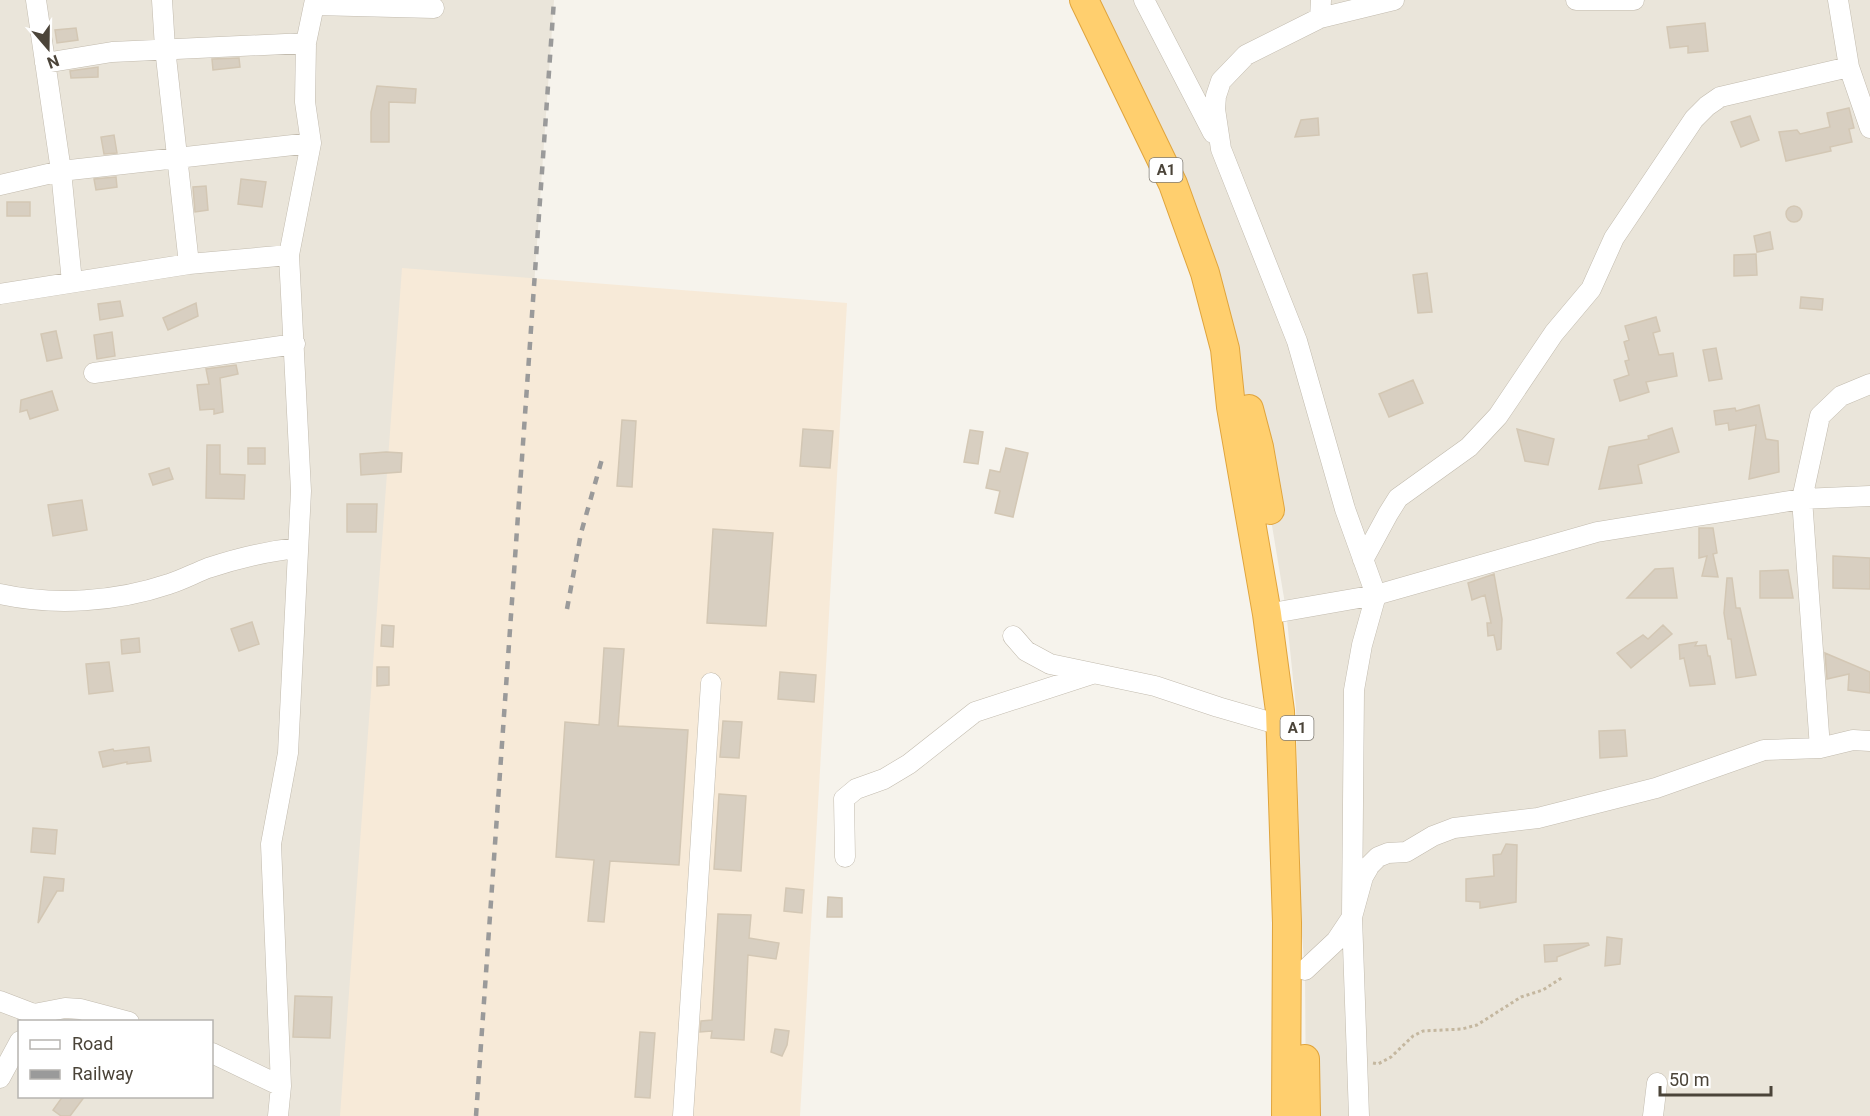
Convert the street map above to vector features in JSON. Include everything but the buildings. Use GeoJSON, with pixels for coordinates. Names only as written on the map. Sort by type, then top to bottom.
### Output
{"type":"FeatureCollection","features":[{"type":"Feature","properties":{"kind":"highway","name":"A1"},"geometry":{"type":"LineString","coordinates":[[1084,0],[1173,184],[1205,273],[1225,349],[1231,407],[1296,708],[1301,924],[1305,970],[1306,1116]]}},
{"type":"Feature","properties":{"kind":"highway","name":"A1"},"geometry":{"type":"LineString","coordinates":[[1277,612],[1287,923],[1286,1116]]}},
{"type":"Feature","properties":{"kind":"street"},"geometry":{"type":"LineString","coordinates":[[36,0],[61,171],[72,282]]}},
{"type":"Feature","properties":{"kind":"street"},"geometry":{"type":"LineString","coordinates":[[162,0],[176,158],[189,264]]}},
{"type":"Feature","properties":{"kind":"street"},"geometry":{"type":"LineString","coordinates":[[1144,0],[1221,149],[1297,341],[1345,509],[1376,595],[1362,645],[1354,690],[1352,917],[1359,1116]]}},
{"type":"Feature","properties":{"kind":"street"},"geometry":{"type":"LineString","coordinates":[[1221,149],[1215,109],[1216,96],[1221,81],[1246,55],[1320,9],[1394,0]]}},
{"type":"Feature","properties":{"kind":"street"},"geometry":{"type":"LineString","coordinates":[[1576,0],[1634,0]]}},
{"type":"Feature","properties":{"kind":"street"},"geometry":{"type":"LineString","coordinates":[[1838,0],[1849,67],[1870,128]]}},
{"type":"Feature","properties":{"kind":"street"},"geometry":{"type":"LineString","coordinates":[[278,1116],[281,1086],[271,844],[288,753],[301,491],[289,255],[311,143],[305,102],[306,43],[315,3],[434,8]]}},
{"type":"Feature","properties":{"kind":"street"},"geometry":{"type":"LineString","coordinates":[[45,63],[112,52],[306,43]]}},
{"type":"Feature","properties":{"kind":"street"},"geometry":{"type":"LineString","coordinates":[[1363,560],[1398,498],[1469,447],[1498,416],[1554,333],[1592,289],[1614,238],[1694,119],[1720,97],[1849,67]]}},
{"type":"Feature","properties":{"kind":"street"},"geometry":{"type":"LineString","coordinates":[[0,185],[61,171],[311,143]]}},
{"type":"Feature","properties":{"kind":"street"},"geometry":{"type":"LineString","coordinates":[[0,294],[189,264],[289,255]]}},
{"type":"Feature","properties":{"kind":"street"},"geometry":{"type":"LineString","coordinates":[[94,373],[294,344]]}},
{"type":"Feature","properties":{"kind":"street"},"geometry":{"type":"LineString","coordinates":[[1820,748],[1802,499],[1820,416],[1840,396],[1870,384]]}},
{"type":"Feature","properties":{"kind":"street"},"geometry":{"type":"LineString","coordinates":[[1277,612],[1376,595],[1597,532],[1802,499],[1870,496]]}},
{"type":"Feature","properties":{"kind":"street"},"geometry":{"type":"LineString","coordinates":[[0,594],[27,600],[67,600],[124,595],[168,584],[234,560],[266,552],[298,548]]}},
{"type":"Feature","properties":{"kind":"street"},"geometry":{"type":"LineString","coordinates":[[1013,636],[1026,651],[1050,664],[1155,686],[1280,725]]}},
{"type":"Feature","properties":{"kind":"street"},"geometry":{"type":"LineString","coordinates":[[845,857],[844,799],[856,789],[884,779],[909,764],[975,712],[1092,674]]}},
{"type":"Feature","properties":{"kind":"street"},"geometry":{"type":"LineString","coordinates":[[683,1116],[711,683]]}},
{"type":"Feature","properties":{"kind":"street"},"geometry":{"type":"LineString","coordinates":[[1305,970],[1336,941],[1352,917],[1363,877],[1378,857],[1388,853],[1406,852],[1433,836],[1454,828],[1538,818],[1656,788],[1764,750],[1820,748],[1853,740],[1870,741]]}},
{"type":"Feature","properties":{"kind":"street"},"geometry":{"type":"LineString","coordinates":[[0,1001],[32,1018],[65,1008],[80,1009],[121,1020]]}},
{"type":"Feature","properties":{"kind":"street"},"geometry":{"type":"LineString","coordinates":[[0,1078],[18,1045]]}},
{"type":"Feature","properties":{"kind":"street"},"geometry":{"type":"LineString","coordinates":[[213,1053],[281,1086]]}},
{"type":"Feature","properties":{"kind":"street"},"geometry":{"type":"LineString","coordinates":[[1653,1116],[1657,1083]]}},
{"type":"Feature","properties":{"kind":"path"},"geometry":{"type":"LineString","coordinates":[[1356,1061],[1378,1064],[1391,1057],[1413,1036],[1423,1031],[1462,1029],[1477,1025],[1521,997],[1543,990],[1563,977]]}},
{"type":"Feature","properties":{"kind":"shaded area"},"geometry":{"type":"Polygon","coordinates":[[[0,0],[554,0],[476,1116],[0,1116],[0,0]]]}},
{"type":"Feature","properties":{"kind":"shaded area"},"geometry":{"type":"Polygon","coordinates":[[[1084,0],[1870,0],[1870,1116],[1306,1116],[1305,970],[1301,924],[1296,708],[1286,610],[1259,447],[1246,397],[1084,0]]]}},
{"type":"Feature","properties":{"kind":"shaded area"},"geometry":{"type":"Polygon","coordinates":[[[402,268],[847,303],[800,1116],[340,1116],[402,268]]]}},
{"type":"Feature","properties":{"kind":"railway"},"geometry":{"type":"LineString","coordinates":[[476,1116],[554,0]]}},
{"type":"Feature","properties":{"kind":"railway"},"geometry":{"type":"LineString","coordinates":[[567,609],[581,533],[602,459]]}}]}
